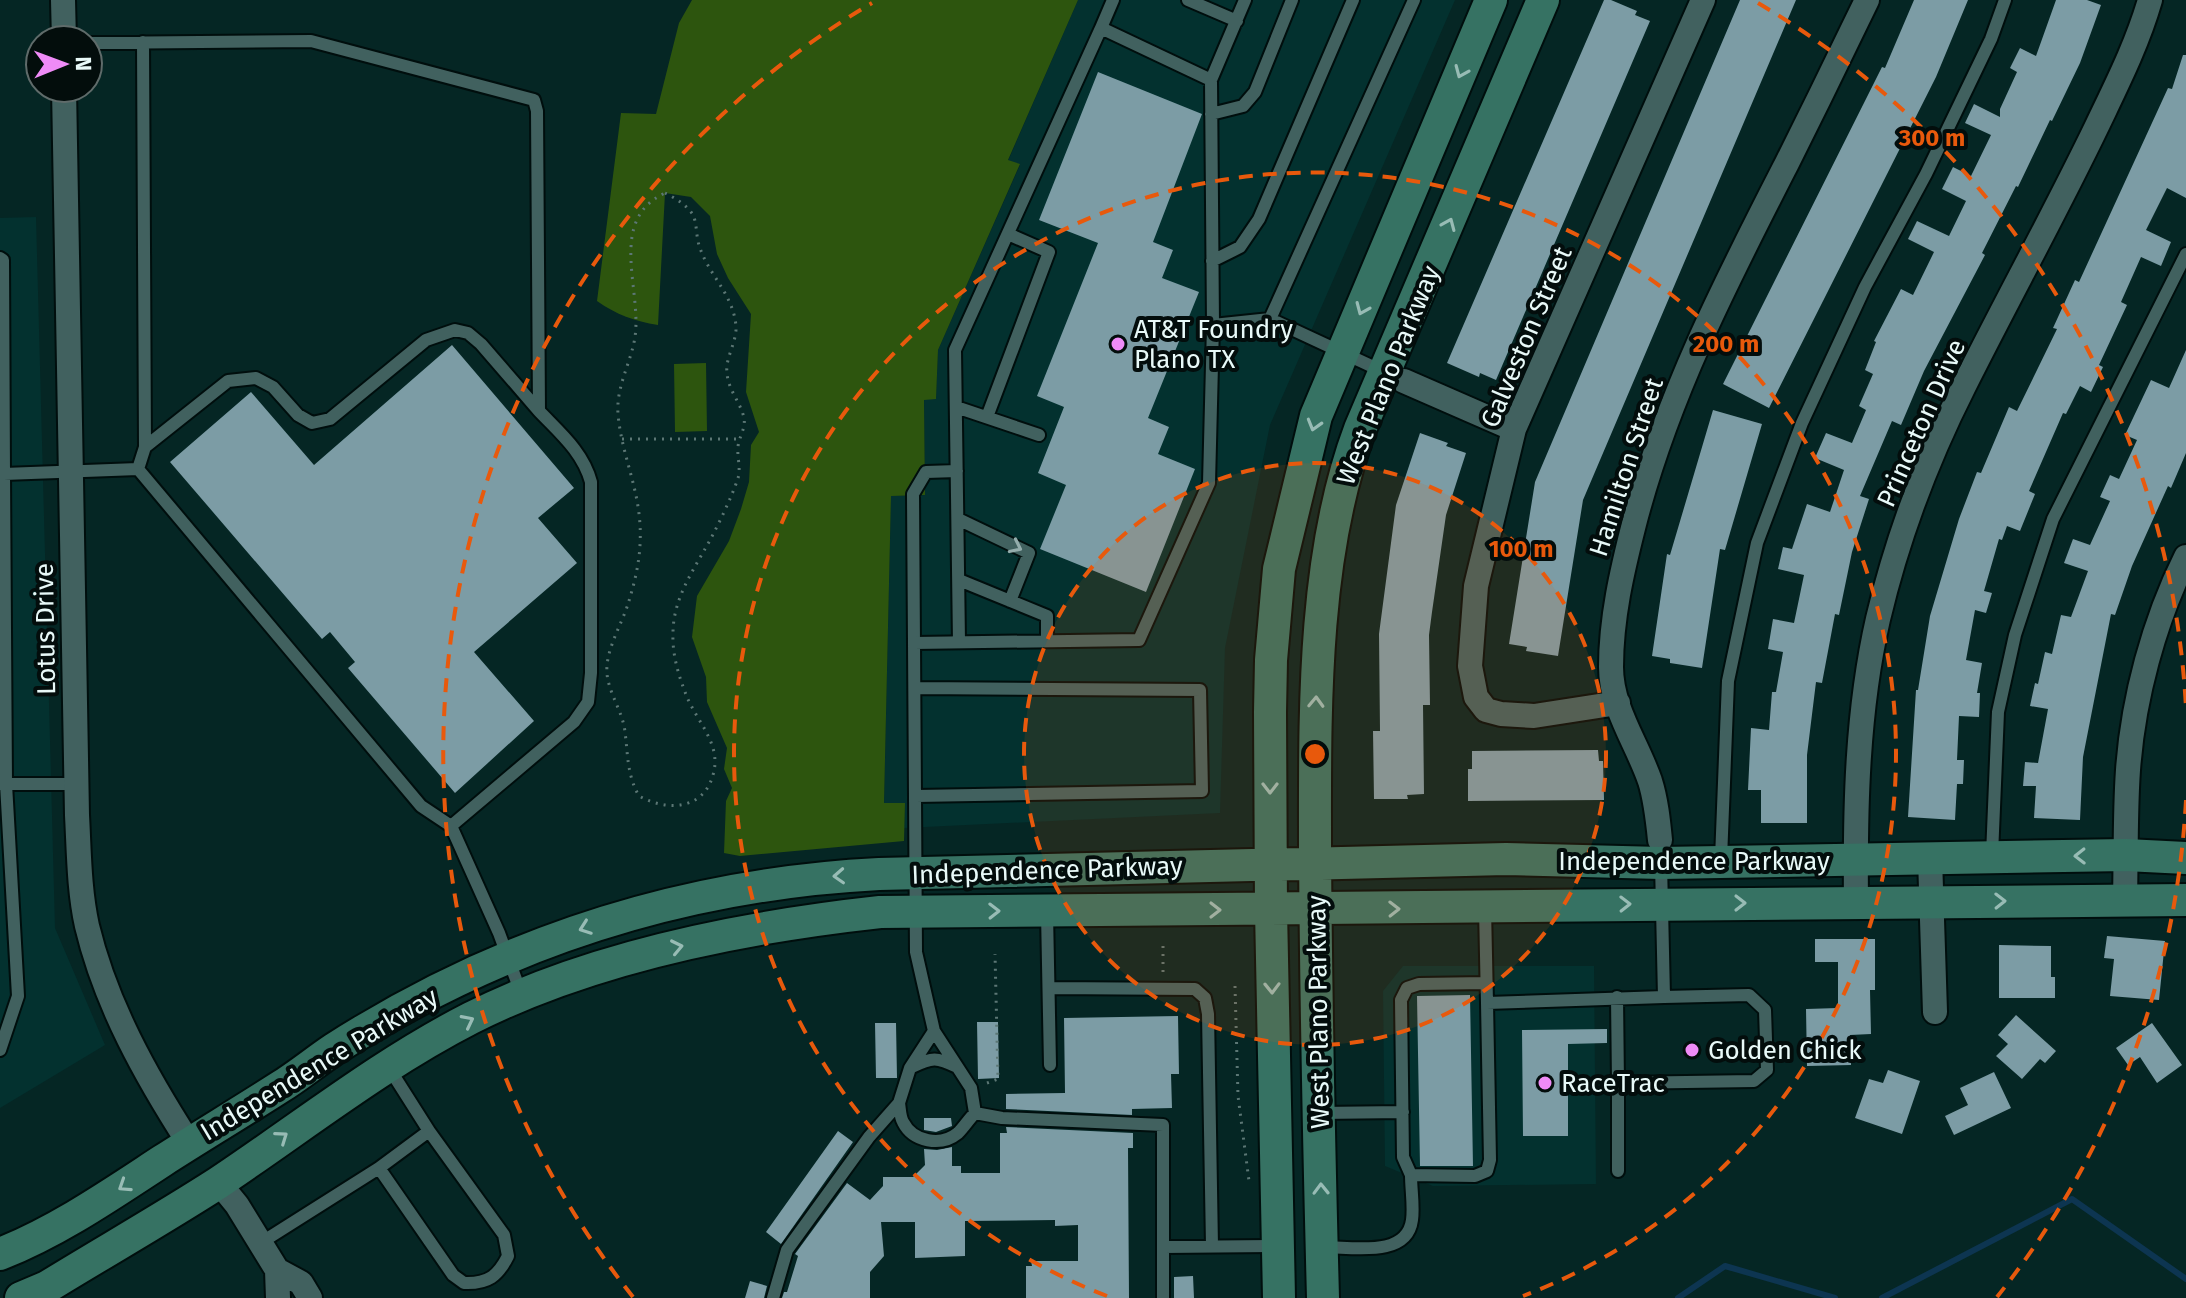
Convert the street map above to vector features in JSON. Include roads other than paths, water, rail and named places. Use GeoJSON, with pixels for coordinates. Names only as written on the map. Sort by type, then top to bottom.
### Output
{"type":"FeatureCollection","features":[{"type":"Feature","properties":{"kind":"main road","name":"West Plano Parkway"},"geometry":{"type":"LineString","coordinates":[[1279,1298],[1278,1246],[1263,1187],[1271,910],[1271,660],[1279,569],[1316,416],[1491,0]]}},
{"type":"Feature","properties":{"kind":"main road","name":"West Plano Parkway"},"geometry":{"type":"LineString","coordinates":[[1323,1296],[1315,864],[1316,697],[1333,530],[1347,462],[1394,377],[1543,0]]}},
{"type":"Feature","properties":{"kind":"main road","name":"Independence Parkway"},"geometry":{"type":"LineString","coordinates":[[0,1254],[90,1209],[386,1017],[508,956],[601,922],[683,900],[812,877],[1506,859],[1660,852],[1721,863],[2126,855],[2186,858]]}},
{"type":"Feature","properties":{"kind":"main road","name":"Independence Parkway"},"geometry":{"type":"LineString","coordinates":[[21,1298],[47,1287],[219,1183],[387,1066],[473,1017],[570,978],[651,953],[796,921],[880,912],[2186,900]]}},
{"type":"Feature","properties":{"kind":"main road"},"geometry":{"type":"LineString","coordinates":[[189,1143],[219,1183]]}},
{"type":"Feature","properties":{"kind":"main road"},"geometry":{"type":"LineString","coordinates":[[1263,1187],[1305,1234],[1322,1247]]}},
{"type":"Feature","properties":{"kind":"main road"},"geometry":{"type":"LineString","coordinates":[[1278,1246],[1302,1263],[1323,1296]]}},
{"type":"Feature","properties":{"kind":"street"},"geometry":{"type":"LineString","coordinates":[[63,0],[64,24]]}},
{"type":"Feature","properties":{"kind":"street","name":"Hamilton Street"},"geometry":{"type":"LineString","coordinates":[[1660,852],[1658,818],[1650,781],[1618,703],[1611,671],[1616,603],[1640,503],[1668,414],[1741,250],[1867,0]]}},
{"type":"Feature","properties":{"kind":"street","name":"Princeton Drive"},"geometry":{"type":"LineString","coordinates":[[1856,902],[1857,779],[1870,665],[1878,619],[1907,517],[1963,389],[2075,172],[2128,60],[2150,0]]}},
{"type":"Feature","properties":{"kind":"street","name":"Galveston Street"},"geometry":{"type":"LineString","coordinates":[[1618,703],[1534,716],[1486,710],[1476,697],[1470,666],[1476,586],[1514,429],[1698,1]]}},
{"type":"Feature","properties":{"kind":"street","name":"Lotus Drive"},"geometry":{"type":"LineString","coordinates":[[64,104],[76,784],[81,891],[87,927],[112,1003],[138,1060],[189,1143]]}},
{"type":"Feature","properties":{"kind":"street"},"geometry":{"type":"LineString","coordinates":[[1394,377],[1514,429]]}},
{"type":"Feature","properties":{"kind":"street"},"geometry":{"type":"LineString","coordinates":[[2125,900],[2128,770],[2134,719],[2152,644],[2186,557]]}},
{"type":"Feature","properties":{"kind":"street"},"geometry":{"type":"LineString","coordinates":[[1930,858],[1935,1012]]}},
{"type":"Feature","properties":{"kind":"street"},"geometry":{"type":"LineString","coordinates":[[219,1183],[262,1242],[277,1270],[278,1298]]}},
{"type":"Feature","properties":{"kind":"street"},"geometry":{"type":"LineString","coordinates":[[277,1270],[301,1283],[310,1298]]}},
{"type":"Feature","properties":{"kind":"lane"},"geometry":{"type":"LineString","coordinates":[[959,642],[955,350],[1113,0]]}},
{"type":"Feature","properties":{"kind":"lane"},"geometry":{"type":"LineString","coordinates":[[1188,0],[1237,21]]}},
{"type":"Feature","properties":{"kind":"lane"},"geometry":{"type":"LineString","coordinates":[[914,643],[1139,640],[1209,483],[1213,325],[1211,80],[1245,0]]}},
{"type":"Feature","properties":{"kind":"lane"},"geometry":{"type":"LineString","coordinates":[[1211,114],[1243,106],[1255,92],[1292,0]]}},
{"type":"Feature","properties":{"kind":"lane"},"geometry":{"type":"LineString","coordinates":[[1212,261],[1240,247],[1259,219],[1353,0]]}},
{"type":"Feature","properties":{"kind":"lane"},"geometry":{"type":"LineString","coordinates":[[1270,319],[1414,0]]}},
{"type":"Feature","properties":{"kind":"lane"},"geometry":{"type":"LineString","coordinates":[[1721,863],[1728,681],[1757,543],[1802,423],[1865,287],[1926,174],[1991,39],[2005,0]]}},
{"type":"Feature","properties":{"kind":"lane"},"geometry":{"type":"LineString","coordinates":[[1101,28],[1211,80]]}},
{"type":"Feature","properties":{"kind":"lane"},"geometry":{"type":"LineString","coordinates":[[104,43],[311,41],[534,100],[537,111],[539,411]]}},
{"type":"Feature","properties":{"kind":"lane"},"geometry":{"type":"LineString","coordinates":[[138,469],[145,447],[143,42]]}},
{"type":"Feature","properties":{"kind":"lane"},"geometry":{"type":"LineString","coordinates":[[987,417],[1049,252],[1008,234]]}},
{"type":"Feature","properties":{"kind":"lane"},"geometry":{"type":"LineString","coordinates":[[1992,857],[1998,712],[2015,635],[2053,519],[2186,254]]}},
{"type":"Feature","properties":{"kind":"lane"},"geometry":{"type":"LineString","coordinates":[[0,258],[3,260],[3,784],[18,996],[0,1050]]}},
{"type":"Feature","properties":{"kind":"lane"},"geometry":{"type":"LineString","coordinates":[[1213,325],[1270,319],[1394,377]]}},
{"type":"Feature","properties":{"kind":"lane"},"geometry":{"type":"LineString","coordinates":[[145,447],[228,381],[256,378],[273,387],[298,415],[312,423],[330,419],[426,340],[455,330],[468,333],[481,344],[579,454],[586,464],[591,482],[591,673],[588,702],[574,722],[451,826]]}},
{"type":"Feature","properties":{"kind":"lane"},"geometry":{"type":"LineString","coordinates":[[956,407],[1039,435]]}},
{"type":"Feature","properties":{"kind":"lane"},"geometry":{"type":"LineString","coordinates":[[2,474],[138,469]]}},
{"type":"Feature","properties":{"kind":"lane"},"geometry":{"type":"LineString","coordinates":[[138,469],[421,806],[451,826],[508,956],[522,996]]}},
{"type":"Feature","properties":{"kind":"lane"},"geometry":{"type":"LineString","coordinates":[[899,1103],[902,1121],[912,1134],[919,1139],[936,1142],[956,1135],[975,1113],[971,1088],[934,1031],[916,952],[913,494],[926,472],[957,471]]}},
{"type":"Feature","properties":{"kind":"lane"},"geometry":{"type":"LineString","coordinates":[[958,519],[1029,553],[1010,601]]}},
{"type":"Feature","properties":{"kind":"lane"},"geometry":{"type":"LineString","coordinates":[[959,580],[1047,616],[1047,641]]}},
{"type":"Feature","properties":{"kind":"lane"},"geometry":{"type":"LineString","coordinates":[[915,688],[1200,690],[1202,791],[916,796]]}},
{"type":"Feature","properties":{"kind":"lane"},"geometry":{"type":"LineString","coordinates":[[3,784],[76,784]]}},
{"type":"Feature","properties":{"kind":"lane"},"geometry":{"type":"LineString","coordinates":[[1660,852],[1664,997]]}},
{"type":"Feature","properties":{"kind":"lane"},"geometry":{"type":"LineString","coordinates":[[1411,1175],[1475,1176],[1487,1171],[1490,1160],[1485,908]]}},
{"type":"Feature","properties":{"kind":"lane"},"geometry":{"type":"LineString","coordinates":[[1047,910],[1050,1065]]}},
{"type":"Feature","properties":{"kind":"lane"},"geometry":{"type":"LineString","coordinates":[[1322,1247],[1394,1245],[1407,1237],[1412,1220],[1411,1175],[1403,1157],[1401,1000],[1407,988],[1419,984],[1486,983]]}},
{"type":"Feature","properties":{"kind":"lane"},"geometry":{"type":"LineString","coordinates":[[1049,988],[1195,989],[1205,998],[1208,1014],[1212,1246]]}},
{"type":"Feature","properties":{"kind":"lane"},"geometry":{"type":"LineString","coordinates":[[1487,1003],[1749,995],[1765,1010],[1767,1070],[1754,1081],[1618,1083]]}},
{"type":"Feature","properties":{"kind":"lane"},"geometry":{"type":"LineString","coordinates":[[1617,997],[1618,1171]]}},
{"type":"Feature","properties":{"kind":"lane"},"geometry":{"type":"LineString","coordinates":[[773,1298],[787,1250],[869,1137],[899,1103],[910,1068],[934,1031]]}},
{"type":"Feature","properties":{"kind":"lane"},"geometry":{"type":"LineString","coordinates":[[910,1068],[930,1058],[957,1067]]}},
{"type":"Feature","properties":{"kind":"lane"},"geometry":{"type":"LineString","coordinates":[[379,1168],[453,1275],[464,1283],[490,1280],[501,1270],[508,1256],[504,1235],[429,1131],[387,1066]]}},
{"type":"Feature","properties":{"kind":"lane"},"geometry":{"type":"LineString","coordinates":[[1319,1113],[1403,1112]]}},
{"type":"Feature","properties":{"kind":"lane"},"geometry":{"type":"LineString","coordinates":[[975,1113],[1002,1118],[1163,1125],[1163,1298]]}},
{"type":"Feature","properties":{"kind":"lane"},"geometry":{"type":"LineString","coordinates":[[262,1242],[379,1168],[429,1131]]}},
{"type":"Feature","properties":{"kind":"lane"},"geometry":{"type":"LineString","coordinates":[[1163,1247],[1278,1246]]}},
{"type":"Feature","properties":{"kind":"waterway"},"geometry":{"type":"LineString","coordinates":[[1882,1298],[2072,1199],[2186,1279]]}},
{"type":"Feature","properties":{"kind":"waterway"},"geometry":{"type":"LineString","coordinates":[[1678,1298],[1725,1266],[1835,1298]]}},
{"type":"Feature","properties":{"kind":"place","name":"AT&T Foundry Plano TX"},"geometry":{"type":"Point","coordinates":[1118,344]}},
{"type":"Feature","properties":{"kind":"place","name":"Golden Chick"},"geometry":{"type":"Point","coordinates":[1692,1050]}},
{"type":"Feature","properties":{"kind":"place","name":"RaceTrac"},"geometry":{"type":"Point","coordinates":[1545,1083]}}]}
